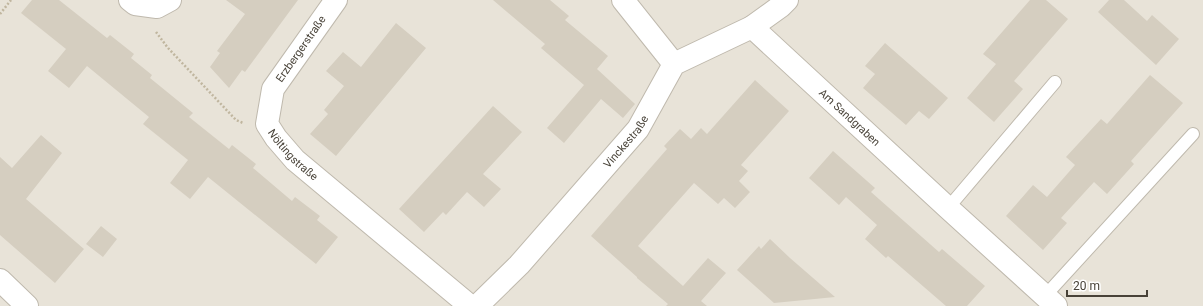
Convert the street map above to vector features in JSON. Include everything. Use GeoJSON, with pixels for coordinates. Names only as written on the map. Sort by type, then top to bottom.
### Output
{"type":"FeatureCollection","features":[{"type":"Feature","properties":{"kind":"street"},"geometry":{"type":"LineString","coordinates":[[132,2],[156,7],[170,0]]}},
{"type":"Feature","properties":{"kind":"street","name":"Erzbergerstraße"},"geometry":{"type":"LineString","coordinates":[[267,124],[273,89],[336,0]]}},
{"type":"Feature","properties":{"kind":"street"},"geometry":{"type":"LineString","coordinates":[[623,0],[674,64],[752,26],[788,0]]}},
{"type":"Feature","properties":{"kind":"street","name":"Am Sandgraben"},"geometry":{"type":"LineString","coordinates":[[752,26],[948,208],[1045,303]]}},
{"type":"Feature","properties":{"kind":"street","name":"Vinckestraße"},"geometry":{"type":"LineString","coordinates":[[477,306],[518,265],[638,129],[674,64]]}},
{"type":"Feature","properties":{"kind":"street","name":"Nöltingstraße"},"geometry":{"type":"LineString","coordinates":[[267,124],[276,138],[294,160],[470,306]]}},
{"type":"Feature","properties":{"kind":"street"},"geometry":{"type":"LineString","coordinates":[[0,280],[27,306]]}},
{"type":"Feature","properties":{"kind":"lane"},"geometry":{"type":"LineString","coordinates":[[948,208],[1055,82]]}},
{"type":"Feature","properties":{"kind":"lane","name":"Am Sandgraben"},"geometry":{"type":"LineString","coordinates":[[1045,303],[1193,134]]}},
{"type":"Feature","properties":{"kind":"path"},"geometry":{"type":"LineString","coordinates":[[0,14],[11,0]]}},
{"type":"Feature","properties":{"kind":"path","name":"Nöltingstraße"},"geometry":{"type":"LineString","coordinates":[[132,2],[168,48],[236,120],[251,126],[267,124]]}},
{"type":"Feature","properties":{"kind":"shaded area"},"geometry":{"type":"Polygon","coordinates":[[[0,0],[1203,0],[1203,306],[0,306],[0,0]]]}},
{"type":"Feature","properties":{"kind":"building"},"geometry":{"type":"Polygon","coordinates":[[[32,0],[59,0],[107,38],[110,35],[134,54],[131,58],[152,75],[150,78],[193,113],[189,117],[229,149],[232,145],[256,164],[253,168],[292,201],[295,197],[320,216],[317,220],[338,237],[316,264],[208,177],[190,199],[170,183],[188,160],[143,124],[149,117],[87,66],[69,88],[48,71],[66,49],[21,13],[32,0]]]}},
{"type":"Feature","properties":{"kind":"building"},"geometry":{"type":"Polygon","coordinates":[[[226,0],[298,0],[245,72],[242,70],[229,88],[210,67],[220,53],[217,51],[245,14],[226,0]]]}},
{"type":"Feature","properties":{"kind":"building"},"geometry":{"type":"Polygon","coordinates":[[[493,0],[550,0],[569,16],[565,20],[608,56],[597,69],[635,104],[623,118],[601,99],[564,143],[547,128],[584,85],[541,48],[545,44],[493,0]]]}},
{"type":"Feature","properties":{"kind":"building"},"geometry":{"type":"Polygon","coordinates":[[[1030,0],[1046,0],[1068,19],[1014,81],[1023,89],[994,122],[967,98],[996,64],[983,54],[1030,0]]]}},
{"type":"Feature","properties":{"kind":"building"},"geometry":{"type":"Polygon","coordinates":[[[1109,0],[1124,0],[1147,21],[1152,15],[1179,39],[1156,65],[1098,12],[1109,0]]]}},
{"type":"Feature","properties":{"kind":"building"},"geometry":{"type":"Polygon","coordinates":[[[396,23],[426,48],[336,156],[310,134],[328,114],[324,110],[344,86],[326,71],[343,52],[361,67],[396,23]]]}},
{"type":"Feature","properties":{"kind":"building"},"geometry":{"type":"Polygon","coordinates":[[[885,43],[948,98],[929,119],[919,111],[906,125],[863,88],[875,74],[865,66],[885,43]]]}},
{"type":"Feature","properties":{"kind":"building"},"geometry":{"type":"Polygon","coordinates":[[[1150,75],[1183,103],[1131,161],[1134,164],[1107,194],[1094,182],[1061,218],[1067,223],[1043,250],[1006,216],[1033,185],[1047,197],[1075,165],[1066,157],[1101,119],[1107,124],[1150,75]]]}},
{"type":"Feature","properties":{"kind":"building"},"geometry":{"type":"Polygon","coordinates":[[[755,80],[789,111],[741,165],[748,171],[739,181],[750,192],[735,208],[724,198],[718,204],[694,183],[638,246],[683,286],[708,258],[726,273],[701,301],[707,306],[666,306],[668,304],[591,236],[667,149],[664,146],[680,129],[691,139],[701,128],[707,134],[755,80]]]}},
{"type":"Feature","properties":{"kind":"building"},"geometry":{"type":"Polygon","coordinates":[[[493,106],[522,132],[483,174],[501,189],[484,207],[467,192],[446,215],[443,212],[424,232],[399,209],[493,106]]]}},
{"type":"Feature","properties":{"kind":"building"},"geometry":{"type":"Polygon","coordinates":[[[41,135],[62,153],[26,199],[84,249],[55,283],[0,235],[0,157],[12,168],[41,135]]]}},
{"type":"Feature","properties":{"kind":"building"},"geometry":{"type":"Polygon","coordinates":[[[833,151],[875,188],[871,192],[939,252],[942,249],[985,286],[967,306],[946,306],[888,256],[886,258],[865,239],[877,225],[846,197],[839,205],[809,178],[833,151]]]}},
{"type":"Feature","properties":{"kind":"building"},"geometry":{"type":"Polygon","coordinates":[[[101,226],[117,239],[103,257],[86,244],[101,226]]]}},
{"type":"Feature","properties":{"kind":"building"},"geometry":{"type":"Polygon","coordinates":[[[770,239],[835,297],[774,303],[737,270],[759,246],[761,249],[770,239]]]}}]}
